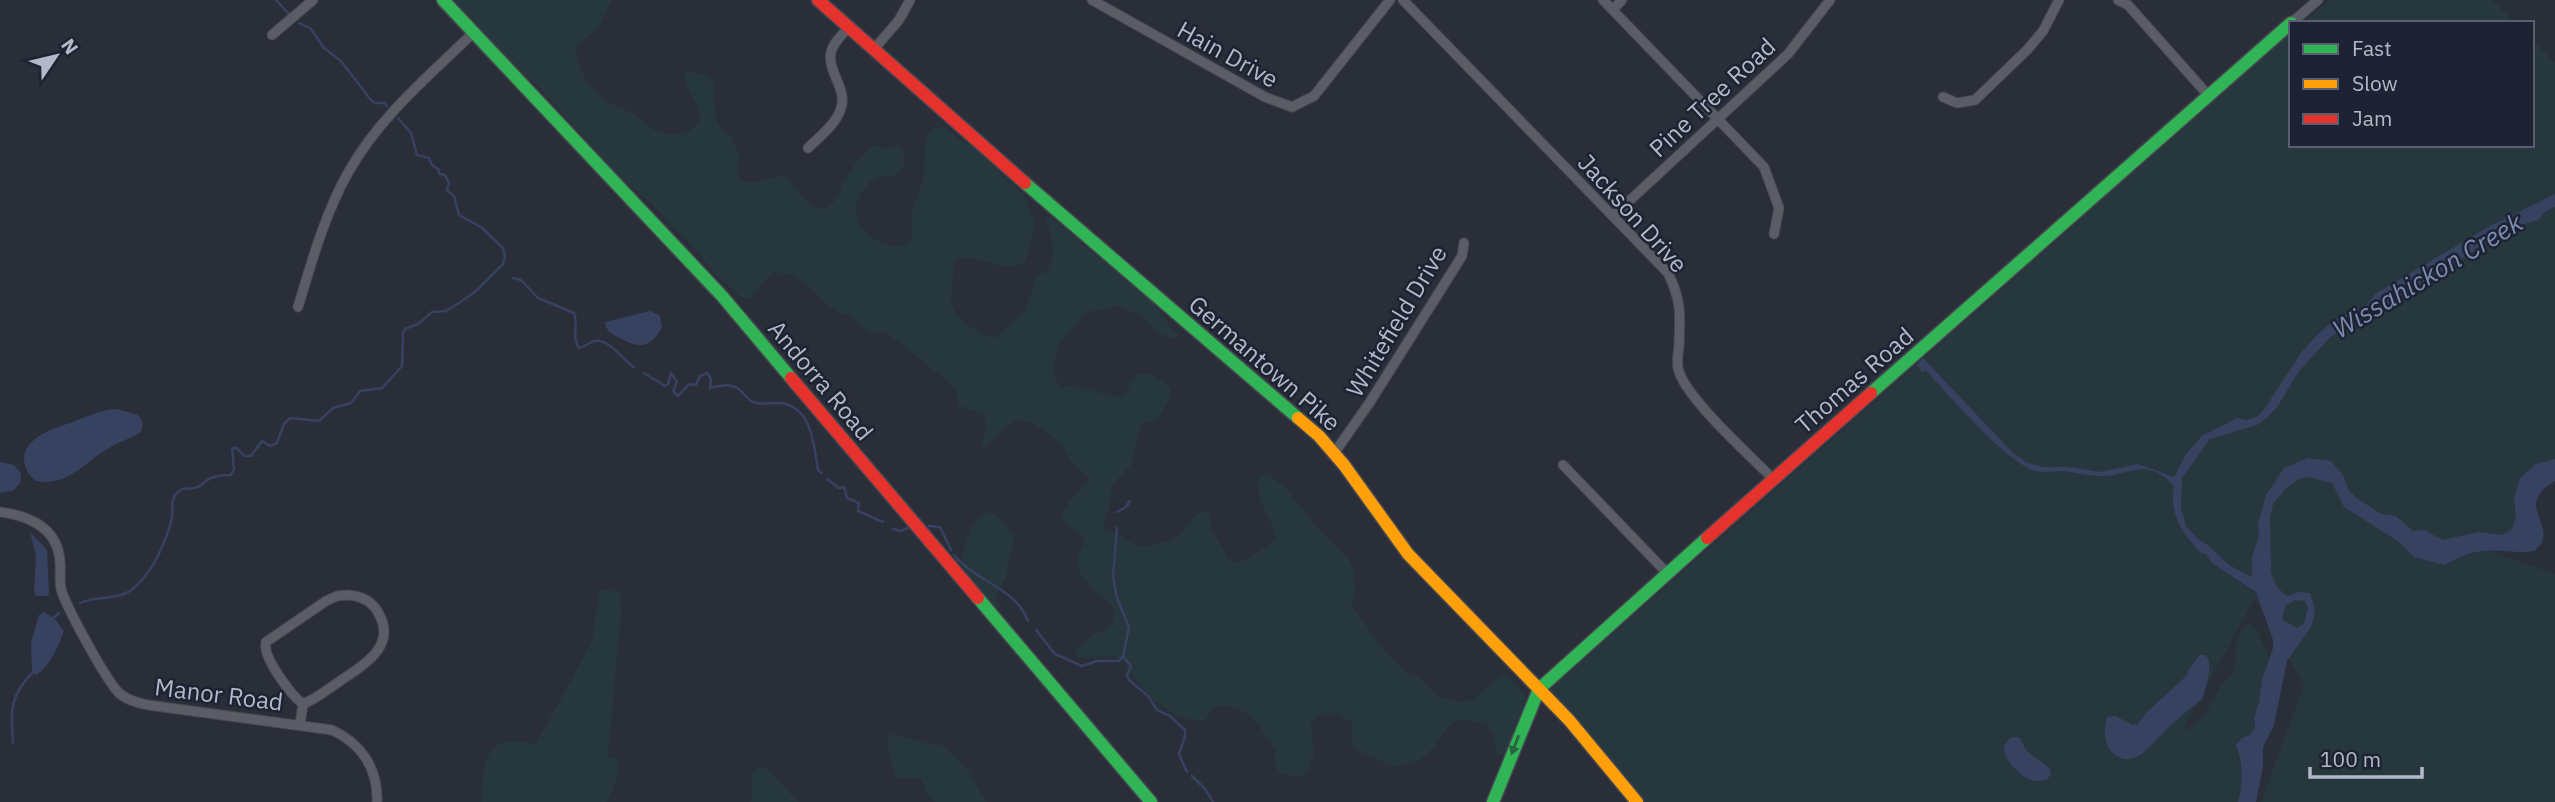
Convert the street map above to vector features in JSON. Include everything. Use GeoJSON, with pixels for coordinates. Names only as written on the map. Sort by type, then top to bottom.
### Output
{"type":"FeatureCollection","features":[{"type":"Feature","properties":{"kind":"street"},"geometry":{"type":"LineString","coordinates":[[272,35],[313,0]]}},
{"type":"Feature","properties":{"kind":"street","name":"Andorra Road"},"geometry":{"type":"LineString","coordinates":[[443,0],[653,220],[730,305],[1151,802]]}},
{"type":"Feature","properties":{"kind":"street","name":"Germantown Pike"},"geometry":{"type":"LineString","coordinates":[[818,0],[1335,452],[1408,554],[1583,735],[1637,802]]}},
{"type":"Feature","properties":{"kind":"street"},"geometry":{"type":"LineString","coordinates":[[874,49],[899,20],[910,0]]}},
{"type":"Feature","properties":{"kind":"street","name":"Hain Drive"},"geometry":{"type":"LineString","coordinates":[[1091,0],[1265,97],[1292,107],[1314,96],[1390,0]]}},
{"type":"Feature","properties":{"kind":"street","name":"Jackson Drive"},"geometry":{"type":"LineString","coordinates":[[1403,0],[1668,273],[1678,293],[1681,311],[1678,369],[1689,391],[1773,479]]}},
{"type":"Feature","properties":{"kind":"street"},"geometry":{"type":"LineString","coordinates":[[1603,0],[1764,167],[1779,208],[1774,234]]}},
{"type":"Feature","properties":{"kind":"street"},"geometry":{"type":"LineString","coordinates":[[1613,9],[1622,0]]}},
{"type":"Feature","properties":{"kind":"street","name":"Pine Tree Road"},"geometry":{"type":"LineString","coordinates":[[1614,215],[1788,54],[1830,0]]}},
{"type":"Feature","properties":{"kind":"street"},"geometry":{"type":"LineString","coordinates":[[1942,97],[1957,103],[1975,100],[2028,50],[2043,31],[2059,0]]}},
{"type":"Feature","properties":{"kind":"street"},"geometry":{"type":"LineString","coordinates":[[2118,0],[2128,5],[2208,95]]}},
{"type":"Feature","properties":{"kind":"street","name":"Thomas Road"},"geometry":{"type":"LineString","coordinates":[[2293,21],[2318,0]]}},
{"type":"Feature","properties":{"kind":"street","name":"Thomas Road"},"geometry":{"type":"LineString","coordinates":[[1493,802],[1539,689],[2289,25]]}},
{"type":"Feature","properties":{"kind":"street"},"geometry":{"type":"LineString","coordinates":[[808,148],[839,114],[843,95],[831,56],[834,45],[849,27]]}},
{"type":"Feature","properties":{"kind":"street"},"geometry":{"type":"LineString","coordinates":[[298,307],[323,229],[352,166],[371,137],[397,107],[474,32]]}},
{"type":"Feature","properties":{"kind":"street","name":"Whitefield Drive"},"geometry":{"type":"LineString","coordinates":[[1335,452],[1462,256],[1464,243]]}},
{"type":"Feature","properties":{"kind":"street"},"geometry":{"type":"LineString","coordinates":[[1563,465],[1667,573]]}},
{"type":"Feature","properties":{"kind":"street","name":"Manor Road"},"geometry":{"type":"LineString","coordinates":[[0,512],[31,519],[51,535],[59,554],[63,595],[106,676],[123,696],[148,705],[332,730],[356,745],[372,770],[377,802]]}},
{"type":"Feature","properties":{"kind":"street"},"geometry":{"type":"LineString","coordinates":[[300,724],[303,704],[377,653],[383,641],[383,623],[378,611],[365,600],[348,594],[331,598],[266,642],[267,656],[293,695],[303,704]]}},
{"type":"Feature","properties":{"kind":"shaded area"},"geometry":{"type":"Polygon","coordinates":[[[452,0],[612,0],[598,29],[581,41],[575,51],[589,85],[606,101],[636,115],[655,130],[676,134],[690,130],[700,119],[698,107],[684,74],[688,71],[708,75],[713,82],[716,120],[722,131],[730,135],[740,156],[736,168],[740,180],[758,182],[773,177],[786,177],[807,202],[818,208],[824,209],[833,203],[850,171],[868,151],[877,145],[884,149],[901,147],[905,159],[901,170],[871,182],[862,191],[856,212],[859,222],[872,238],[892,246],[911,241],[912,210],[924,177],[928,133],[935,128],[946,127],[975,148],[1025,196],[1035,224],[1026,261],[1017,265],[999,266],[963,258],[954,260],[951,302],[962,320],[975,330],[995,338],[1024,312],[1036,279],[1047,271],[1052,258],[1052,239],[1046,219],[1050,216],[1153,303],[1178,335],[1175,339],[1157,333],[1143,317],[1116,306],[1087,312],[1059,344],[1053,368],[1059,387],[1073,386],[1117,397],[1127,393],[1135,377],[1145,373],[1171,388],[1168,402],[1159,418],[1141,425],[1132,464],[1112,485],[1109,510],[1104,521],[1105,530],[1134,544],[1152,545],[1178,536],[1205,510],[1210,514],[1212,530],[1229,560],[1239,562],[1263,550],[1276,539],[1259,494],[1259,476],[1267,474],[1284,486],[1320,531],[1349,560],[1353,568],[1355,590],[1351,605],[1386,653],[1407,673],[1421,678],[1436,696],[1460,702],[1472,700],[1501,675],[1508,675],[1526,698],[1515,734],[1504,755],[1497,756],[1494,736],[1486,724],[1462,721],[1450,725],[1420,760],[1388,766],[1377,758],[1356,750],[1352,742],[1352,723],[1339,714],[1325,712],[1311,721],[1314,753],[1307,774],[1288,775],[1278,771],[1274,759],[1276,751],[1266,735],[1253,720],[1238,709],[1220,705],[1213,709],[1205,720],[1186,719],[1149,695],[1120,659],[1106,656],[1078,658],[1076,651],[1092,635],[1108,628],[1113,621],[1114,608],[1081,574],[1078,558],[1084,537],[1067,525],[1061,515],[1090,478],[1072,463],[1063,446],[1032,423],[1017,420],[1001,431],[985,449],[980,449],[986,427],[984,415],[958,405],[957,394],[949,382],[886,332],[868,332],[851,315],[834,309],[797,279],[786,274],[772,273],[751,297],[743,299],[716,275],[654,206],[620,178],[533,81],[508,60],[452,0]]]}},
{"type":"Feature","properties":{"kind":"shaded area"},"geometry":{"type":"Polygon","coordinates":[[[2329,0],[2492,0],[2513,21],[2305,21],[2329,0]]]}},
{"type":"Feature","properties":{"kind":"shaded area"},"geometry":{"type":"Polygon","coordinates":[[[2289,35],[2289,147],[2534,147],[2534,42],[2555,63],[2555,468],[2527,491],[2537,512],[2532,537],[2452,538],[2555,574],[2555,802],[2261,802],[2304,685],[2255,598],[2182,731],[2190,728],[2206,713],[2233,671],[2238,638],[2243,628],[2248,623],[2256,628],[2269,657],[2254,718],[2255,727],[2239,752],[2242,783],[2238,802],[1645,802],[1596,741],[1549,690],[2289,35]]]}},
{"type":"Feature","properties":{"kind":"shaded area"},"geometry":{"type":"Polygon","coordinates":[[[988,512],[999,517],[1008,527],[1013,534],[1014,546],[1009,557],[1007,575],[996,595],[1000,608],[995,610],[959,563],[972,526],[981,515],[988,512]]]}},
{"type":"Feature","properties":{"kind":"shaded area"},"geometry":{"type":"Polygon","coordinates":[[[607,589],[620,593],[621,613],[608,756],[618,759],[618,765],[616,781],[607,802],[481,802],[483,772],[489,754],[495,747],[514,741],[536,744],[592,642],[599,592],[607,589]]]}},
{"type":"Feature","properties":{"kind":"shaded area"},"geometry":{"type":"Polygon","coordinates":[[[893,734],[941,745],[949,750],[966,768],[987,802],[935,802],[929,797],[920,777],[895,777],[887,742],[888,737],[893,734]]]}},
{"type":"Feature","properties":{"kind":"shaded area"},"geometry":{"type":"Polygon","coordinates":[[[759,768],[768,769],[798,802],[751,802],[752,773],[759,768]]]}},
{"type":"Feature","properties":{"kind":"water","name":"Wissahickon Creek"},"geometry":{"type":"Polygon","coordinates":[[[2555,194],[2555,207],[2546,211],[2538,220],[2519,226],[2330,337],[2299,371],[2267,418],[2257,425],[2210,439],[2182,478],[2181,509],[2186,526],[2229,565],[2252,577],[2252,557],[2259,536],[2258,524],[2266,495],[2284,468],[2308,458],[2331,461],[2343,475],[2349,491],[2381,514],[2396,516],[2413,531],[2424,530],[2443,540],[2479,532],[2502,535],[2512,529],[2516,516],[2514,499],[2520,478],[2536,464],[2555,459],[2555,481],[2544,490],[2536,505],[2544,534],[2542,542],[2534,551],[2477,552],[2444,565],[2414,557],[2398,541],[2344,507],[2332,483],[2308,477],[2299,479],[2286,488],[2273,504],[2270,517],[2271,573],[2277,586],[2288,596],[2298,592],[2310,593],[2315,609],[2314,616],[2311,627],[2287,661],[2274,725],[2263,747],[2263,767],[2256,802],[2238,802],[2242,773],[2236,745],[2242,738],[2250,735],[2255,727],[2254,718],[2262,679],[2273,648],[2273,640],[2256,592],[2212,563],[2188,538],[2175,515],[2174,486],[2164,477],[2146,469],[2100,476],[2063,471],[2039,472],[2024,466],[1962,410],[1926,370],[1922,373],[1917,365],[1923,358],[2012,452],[2026,462],[2042,467],[2070,467],[2100,472],[2138,464],[2174,477],[2186,454],[2203,435],[2237,418],[2246,420],[2257,417],[2301,353],[2333,321],[2368,304],[2375,294],[2490,226],[2555,194]],[[2295,600],[2286,605],[2282,617],[2284,621],[2297,628],[2304,624],[2308,607],[2305,601],[2295,600]]]}},
{"type":"Feature","properties":{"kind":"water"},"geometry":{"type":"Polygon","coordinates":[[[650,311],[660,316],[662,327],[649,343],[639,345],[627,342],[612,334],[605,322],[650,311]]]}},
{"type":"Feature","properties":{"kind":"water"},"geometry":{"type":"Polygon","coordinates":[[[117,409],[138,415],[143,422],[141,432],[102,452],[67,477],[47,482],[36,481],[29,474],[24,458],[26,450],[36,438],[96,413],[117,409]]]}},
{"type":"Feature","properties":{"kind":"water"},"geometry":{"type":"Polygon","coordinates":[[[0,462],[14,465],[21,473],[20,483],[14,490],[0,493],[0,462]]]}},
{"type":"Feature","properties":{"kind":"water"},"geometry":{"type":"Polygon","coordinates":[[[30,532],[47,550],[47,596],[36,596],[34,591],[36,555],[30,532]]]}},
{"type":"Feature","properties":{"kind":"water"},"geometry":{"type":"Polygon","coordinates":[[[44,612],[56,620],[64,631],[49,662],[36,675],[32,671],[31,643],[39,615],[44,612]]]}},
{"type":"Feature","properties":{"kind":"water"},"geometry":{"type":"Polygon","coordinates":[[[2199,655],[2208,658],[2209,663],[2202,700],[2142,754],[2128,759],[2114,754],[2106,742],[2107,717],[2116,716],[2132,725],[2138,724],[2146,713],[2184,678],[2199,655]]]}},
{"type":"Feature","properties":{"kind":"water"},"geometry":{"type":"Polygon","coordinates":[[[2019,737],[2027,751],[2050,769],[2051,775],[2046,779],[2034,781],[2022,775],[2007,758],[2004,746],[2010,738],[2019,737]]]}},
{"type":"Feature","properties":{"kind":"waterway"},"geometry":{"type":"LineString","coordinates":[[276,0],[290,15]]}},
{"type":"Feature","properties":{"kind":"waterway"},"geometry":{"type":"LineString","coordinates":[[299,23],[311,29],[324,48],[341,61],[371,100],[385,103],[387,106]]}},
{"type":"Feature","properties":{"kind":"waterway"},"geometry":{"type":"LineString","coordinates":[[80,603],[122,595],[142,580],[165,540],[175,495],[183,489],[201,486],[211,478],[231,475],[234,469],[232,448],[237,448],[244,456],[251,456],[262,441],[270,446],[277,443],[284,424],[290,418],[319,421],[333,408],[351,403],[360,391],[382,388],[402,366],[405,329],[418,324],[432,312],[446,311],[459,303],[476,291],[503,264],[503,248],[481,227],[459,215],[454,196],[447,190],[449,183],[445,175],[439,174],[439,170],[432,165],[429,158],[417,155],[411,133],[398,118]]}},
{"type":"Feature","properties":{"kind":"waterway"},"geometry":{"type":"LineString","coordinates":[[513,278],[521,280],[538,298],[574,313],[579,348],[601,341],[634,367]]}},
{"type":"Feature","properties":{"kind":"waterway"},"geometry":{"type":"LineString","coordinates":[[644,373],[665,386],[671,373],[677,382],[673,391],[678,396],[689,384],[696,385],[700,376],[707,373],[711,379],[710,388],[734,386],[753,402],[782,403],[795,408],[811,432],[818,470],[822,473]]}},
{"type":"Feature","properties":{"kind":"waterway"},"geometry":{"type":"LineString","coordinates":[[827,479],[839,488],[844,487],[847,498],[859,503],[858,511],[883,522]]}},
{"type":"Feature","properties":{"kind":"waterway"},"geometry":{"type":"LineString","coordinates":[[1117,512],[1130,501]]}},
{"type":"Feature","properties":{"kind":"waterway"},"geometry":{"type":"LineString","coordinates":[[929,526],[940,527],[951,550]]}},
{"type":"Feature","properties":{"kind":"waterway"},"geometry":{"type":"LineString","coordinates":[[893,529],[900,531],[908,528]]}},
{"type":"Feature","properties":{"kind":"waterway"},"geometry":{"type":"LineString","coordinates":[[1117,528],[1113,576],[1117,598],[1129,627],[1123,656]]}},
{"type":"Feature","properties":{"kind":"waterway"},"geometry":{"type":"LineString","coordinates":[[954,555],[1014,601],[1028,621]]}},
{"type":"Feature","properties":{"kind":"waterway"},"geometry":{"type":"LineString","coordinates":[[52,619],[59,613]]}},
{"type":"Feature","properties":{"kind":"waterway"},"geometry":{"type":"LineString","coordinates":[[1036,630],[1055,654],[1082,666],[1097,661],[1119,661],[1123,656],[1131,666],[1127,675],[1129,680],[1148,696],[1157,710],[1170,716],[1185,730],[1179,754],[1187,772]]}},
{"type":"Feature","properties":{"kind":"waterway"},"geometry":{"type":"LineString","coordinates":[[13,743],[13,704],[20,688],[34,671]]}},
{"type":"Feature","properties":{"kind":"waterway"},"geometry":{"type":"LineString","coordinates":[[1192,776],[1213,802]]}},
{"type":"Feature","properties":{"kind":"traffic: fast"},"geometry":{"type":"LineString","coordinates":[[443,0],[722,296],[791,378]]}},
{"type":"Feature","properties":{"kind":"traffic: fast"},"geometry":{"type":"LineString","coordinates":[[1871,393],[2289,25]]}},
{"type":"Feature","properties":{"kind":"traffic: fast"},"geometry":{"type":"LineString","coordinates":[[1025,183],[1298,418]]}},
{"type":"Feature","properties":{"kind":"traffic: fast"},"geometry":{"type":"LineString","coordinates":[[1493,802],[1539,689],[1707,538]]}},
{"type":"Feature","properties":{"kind":"traffic: fast"},"geometry":{"type":"LineString","coordinates":[[978,598],[1151,802]]}},
{"type":"Feature","properties":{"kind":"traffic: slow"},"geometry":{"type":"LineString","coordinates":[[1298,418],[1319,436],[1344,465],[1408,554],[1569,720],[1637,802]]}},
{"type":"Feature","properties":{"kind":"traffic: jam"},"geometry":{"type":"LineString","coordinates":[[818,0],[1025,183]]}},
{"type":"Feature","properties":{"kind":"traffic: jam"},"geometry":{"type":"LineString","coordinates":[[791,378],[978,598]]}},
{"type":"Feature","properties":{"kind":"traffic: jam"},"geometry":{"type":"LineString","coordinates":[[1707,538],[1871,393]]}}]}
